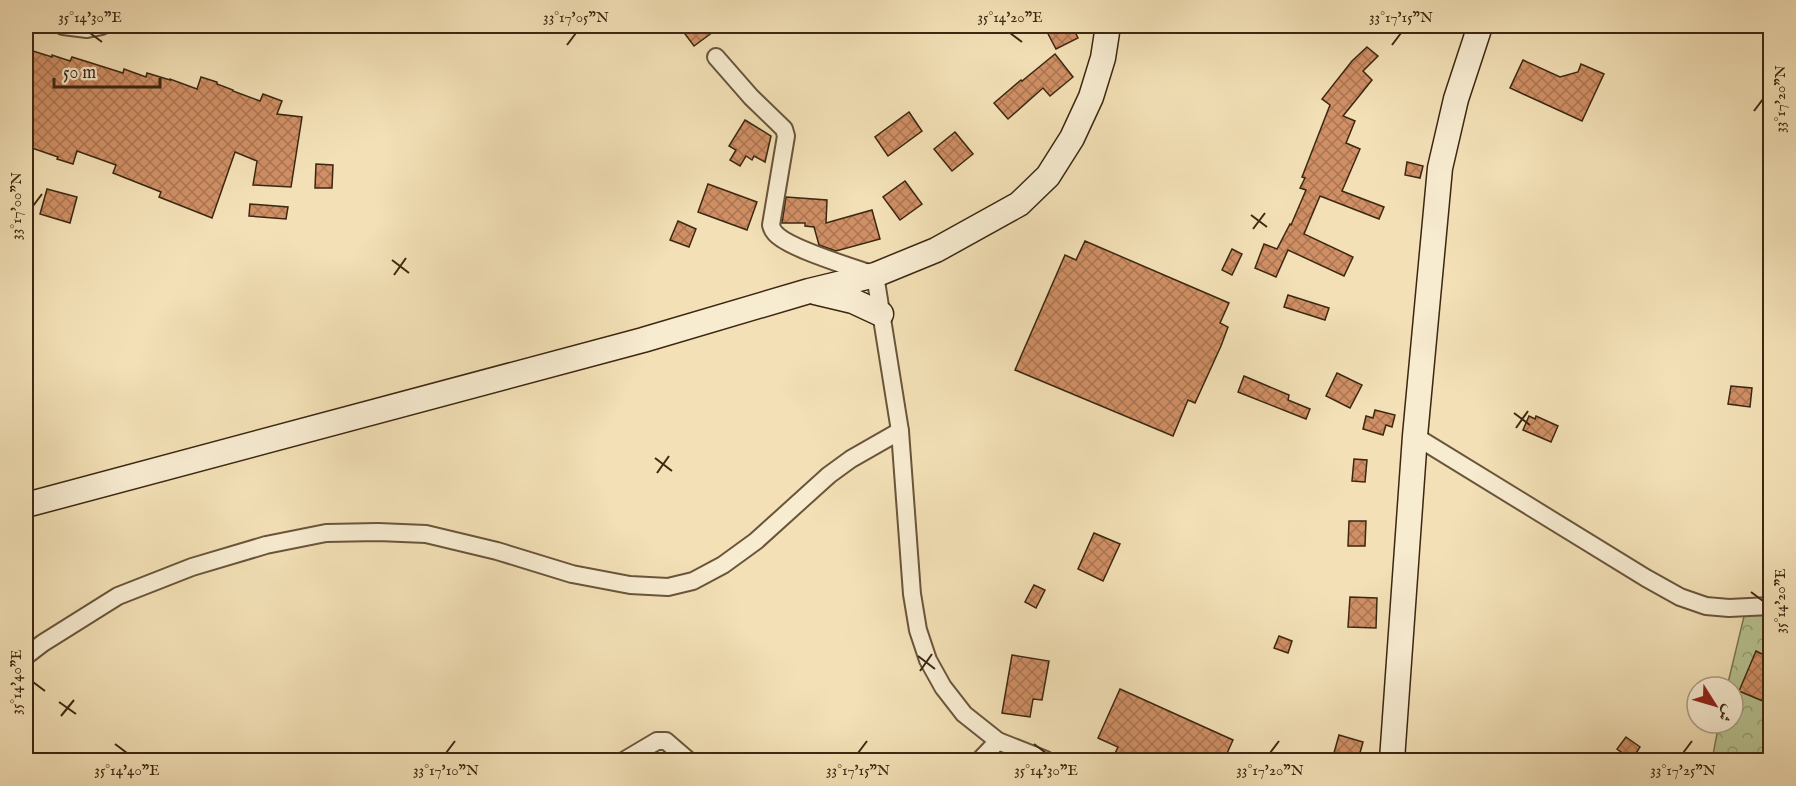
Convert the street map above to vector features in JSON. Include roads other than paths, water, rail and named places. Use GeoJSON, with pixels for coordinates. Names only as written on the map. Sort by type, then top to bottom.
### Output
{"type":"FeatureCollection","features":[{"type":"Feature","properties":{"kind":"main road"},"geometry":{"type":"LineString","coordinates":[[26,504],[643,340],[809,291],[875,275],[936,250],[1010,210],[1048,176],[1072,138],[1091,97],[1103,58],[1108,26]]}},
{"type":"Feature","properties":{"kind":"main road"},"geometry":{"type":"LineString","coordinates":[[1392,760],[1415,436],[1440,168],[1456,99],[1480,26]]}},
{"type":"Feature","properties":{"kind":"main road"},"geometry":{"type":"LineString","coordinates":[[809,291],[853,301],[881,314]]}},
{"type":"Feature","properties":{"kind":"street"},"geometry":{"type":"LineString","coordinates":[[63,26],[87,28],[102,26]]}},
{"type":"Feature","properties":{"kind":"street"},"geometry":{"type":"LineString","coordinates":[[716,57],[751,97],[784,129],[786,136],[771,225],[773,232],[819,256],[875,275],[900,431],[912,594],[918,630],[928,660],[943,687],[964,714],[998,741],[1046,760]]}},
{"type":"Feature","properties":{"kind":"street"},"geometry":{"type":"LineString","coordinates":[[26,656],[118,596],[192,567],[266,544],[326,533],[426,534],[497,551],[572,574],[630,585],[668,587],[693,581],[723,565],[756,541],[829,475],[851,459],[900,431]]}},
{"type":"Feature","properties":{"kind":"street"},"geometry":{"type":"LineString","coordinates":[[1415,436],[1680,597],[1706,606],[1769,608]]}},
{"type":"Feature","properties":{"kind":"street"},"geometry":{"type":"LineString","coordinates":[[625,760],[657,741],[666,741],[688,760]]}},
{"type":"Feature","properties":{"kind":"street"},"geometry":{"type":"LineString","coordinates":[[980,760],[998,741]]}}]}
